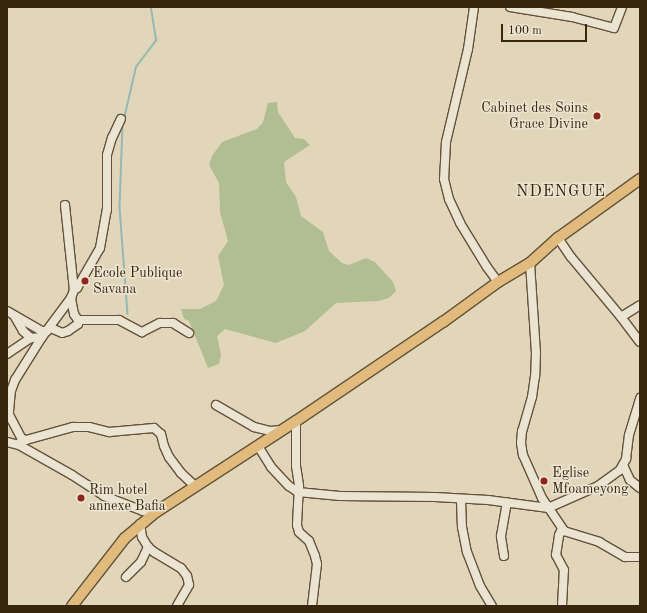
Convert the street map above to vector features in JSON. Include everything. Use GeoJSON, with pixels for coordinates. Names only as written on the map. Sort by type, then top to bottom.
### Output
{"type":"FeatureCollection","features":[{"type":"Feature","properties":{"kind":"main road"},"geometry":{"type":"LineString","coordinates":[[72,606],[113,552],[140,524],[436,327],[498,282],[530,263],[558,238],[640,179]]}},
{"type":"Feature","properties":{"kind":"street"},"geometry":{"type":"LineString","coordinates":[[474,7],[468,49],[446,142],[444,179],[449,199],[460,223],[498,282]]}},
{"type":"Feature","properties":{"kind":"street"},"geometry":{"type":"LineString","coordinates":[[510,7],[572,17],[614,28],[622,7]]}},
{"type":"Feature","properties":{"kind":"street"},"geometry":{"type":"LineString","coordinates":[[120,119],[107,155],[106,210],[103,238],[95,259],[77,288],[74,290],[71,298],[15,380],[11,391],[8,412],[20,442],[72,474],[104,496],[143,511],[156,512]]}},
{"type":"Feature","properties":{"kind":"street"},"geometry":{"type":"LineString","coordinates":[[64,206],[74,290]]}},
{"type":"Feature","properties":{"kind":"street"},"geometry":{"type":"LineString","coordinates":[[558,238],[571,257],[621,316],[640,342]]}},
{"type":"Feature","properties":{"kind":"street"},"geometry":{"type":"LineString","coordinates":[[530,263],[535,329],[535,376],[521,443],[529,469],[548,508],[564,530],[599,542],[624,557],[640,557]]}},
{"type":"Feature","properties":{"kind":"street"},"geometry":{"type":"LineString","coordinates":[[71,298],[74,314],[78,320]]}},
{"type":"Feature","properties":{"kind":"street"},"geometry":{"type":"LineString","coordinates":[[621,316],[640,305]]}},
{"type":"Feature","properties":{"kind":"street"},"geometry":{"type":"LineString","coordinates":[[11,313],[47,332],[62,333],[68,331],[78,324],[78,320]]}},
{"type":"Feature","properties":{"kind":"street"},"geometry":{"type":"LineString","coordinates":[[11,313],[23,331],[31,338]]}},
{"type":"Feature","properties":{"kind":"street"},"geometry":{"type":"LineString","coordinates":[[78,320],[119,320],[142,332],[160,323],[173,323],[189,332]]}},
{"type":"Feature","properties":{"kind":"street"},"geometry":{"type":"LineString","coordinates":[[7,354],[31,338],[47,332]]}},
{"type":"Feature","properties":{"kind":"street"},"geometry":{"type":"LineString","coordinates":[[640,398],[632,421],[624,465],[630,480],[640,488]]}},
{"type":"Feature","properties":{"kind":"street"},"geometry":{"type":"LineString","coordinates":[[216,406],[254,427],[270,430],[283,430]]}},
{"type":"Feature","properties":{"kind":"street"},"geometry":{"type":"LineString","coordinates":[[296,421],[298,530],[309,542],[317,564],[312,606]]}},
{"type":"Feature","properties":{"kind":"street"},"geometry":{"type":"LineString","coordinates":[[7,442],[20,442],[51,432],[82,426],[110,432],[154,428],[161,434],[169,457],[181,473],[195,486]]}},
{"type":"Feature","properties":{"kind":"street"},"geometry":{"type":"LineString","coordinates":[[258,446],[275,472],[298,492],[340,496],[435,497],[548,508],[598,486],[615,474],[624,465]]}},
{"type":"Feature","properties":{"kind":"street"},"geometry":{"type":"LineString","coordinates":[[461,500],[462,527],[467,552],[480,586],[492,606]]}},
{"type":"Feature","properties":{"kind":"street"},"geometry":{"type":"LineString","coordinates":[[504,556],[502,536],[506,503]]}},
{"type":"Feature","properties":{"kind":"street"},"geometry":{"type":"LineString","coordinates":[[140,524],[142,537],[148,547],[181,568],[187,576],[189,585],[177,606]]}},
{"type":"Feature","properties":{"kind":"street"},"geometry":{"type":"LineString","coordinates":[[562,606],[564,570],[556,555],[558,535],[560,531],[564,530]]}},
{"type":"Feature","properties":{"kind":"street"},"geometry":{"type":"LineString","coordinates":[[126,577],[142,562],[148,547]]}},
{"type":"Feature","properties":{"kind":"green space"},"geometry":{"type":"Polygon","coordinates":[[[277,102],[278,112],[295,138],[304,139],[310,145],[284,162],[286,182],[296,197],[301,216],[323,232],[329,251],[342,263],[349,265],[366,258],[375,262],[393,282],[396,291],[389,298],[378,301],[336,303],[305,331],[276,343],[225,329],[217,336],[221,355],[219,364],[208,368],[189,321],[184,319],[181,309],[200,309],[216,301],[224,285],[218,256],[228,241],[220,212],[219,183],[209,165],[212,156],[222,142],[257,129],[263,122],[268,103],[277,102]]]}},
{"type":"Feature","properties":{"kind":"waterway"},"geometry":{"type":"LineString","coordinates":[[124,119],[136,67],[156,40],[151,7]]}},
{"type":"Feature","properties":{"kind":"waterway"},"geometry":{"type":"LineString","coordinates":[[123,125],[120,208],[128,314]]}},
{"type":"Feature","properties":{"kind":"place","name":"Cabinet des Soins Grace Divine"},"geometry":{"type":"Point","coordinates":[597,116]}},
{"type":"Feature","properties":{"kind":"place","name":"Ecole Publique Savana"},"geometry":{"type":"Point","coordinates":[85,281]}},
{"type":"Feature","properties":{"kind":"place","name":"Eglise Mfoameyong"},"geometry":{"type":"Point","coordinates":[544,481]}},
{"type":"Feature","properties":{"kind":"place","name":"Rim hotel annexe Bafia"},"geometry":{"type":"Point","coordinates":[81,498]}},
{"type":"Feature","properties":{"kind":"district","name":"NDENGUE"},"geometry":{"type":"Point","coordinates":[561,192]}}]}
